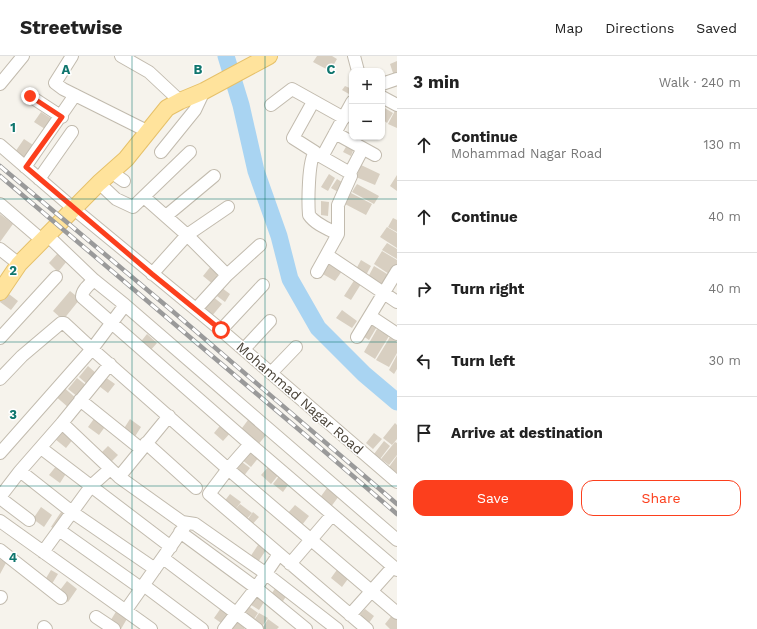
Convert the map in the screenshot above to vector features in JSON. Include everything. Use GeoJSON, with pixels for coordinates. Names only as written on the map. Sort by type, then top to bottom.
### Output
{"type":"FeatureCollection","features":[{"type":"Feature","properties":{"kind":"main road"},"geometry":{"type":"LineString","coordinates":[[0,292],[19,264],[46,239],[73,208],[99,182],[117,177],[126,160],[167,108],[204,91],[263,60]]}},
{"type":"Feature","properties":{"kind":"street"},"geometry":{"type":"LineString","coordinates":[[0,84],[23,56]]}},
{"type":"Feature","properties":{"kind":"street"},"geometry":{"type":"LineString","coordinates":[[72,56],[55,83],[75,95],[149,132]]}},
{"type":"Feature","properties":{"kind":"street"},"geometry":{"type":"LineString","coordinates":[[354,56],[357,68]]}},
{"type":"Feature","properties":{"kind":"street"},"geometry":{"type":"LineString","coordinates":[[128,58],[149,72],[180,101]]}},
{"type":"Feature","properties":{"kind":"street"},"geometry":{"type":"LineString","coordinates":[[385,83],[397,80]]}},
{"type":"Feature","properties":{"kind":"street"},"geometry":{"type":"LineString","coordinates":[[271,105],[292,89],[344,118]]}},
{"type":"Feature","properties":{"kind":"street"},"geometry":{"type":"LineString","coordinates":[[161,152],[195,110],[204,91]]}},
{"type":"Feature","properties":{"kind":"street"},"geometry":{"type":"LineString","coordinates":[[26,167],[62,117],[75,95]]}},
{"type":"Feature","properties":{"kind":"street"},"geometry":{"type":"LineString","coordinates":[[30,96],[62,117]]}},
{"type":"Feature","properties":{"kind":"street"},"geometry":{"type":"LineString","coordinates":[[385,99],[397,105]]}},
{"type":"Feature","properties":{"kind":"street"},"geometry":{"type":"LineString","coordinates":[[313,102],[293,138],[350,173]]}},
{"type":"Feature","properties":{"kind":"street"},"geometry":{"type":"LineString","coordinates":[[338,234],[326,228],[309,215],[310,170],[312,158],[318,154],[335,133],[351,104]]}},
{"type":"Feature","properties":{"kind":"street"},"geometry":{"type":"LineString","coordinates":[[39,178],[72,132]]}},
{"type":"Feature","properties":{"kind":"street"},"geometry":{"type":"LineString","coordinates":[[335,133],[375,155]]}},
{"type":"Feature","properties":{"kind":"street","name":"Mohammad Nagar Road"},"geometry":{"type":"LineString","coordinates":[[0,145],[73,208],[244,349],[397,482]]}},
{"type":"Feature","properties":{"kind":"street"},"geometry":{"type":"LineString","coordinates":[[99,182],[116,199],[133,207],[190,152]]}},
{"type":"Feature","properties":{"kind":"street"},"geometry":{"type":"LineString","coordinates":[[317,272],[338,234],[338,205],[351,176],[350,173],[360,154]]}},
{"type":"Feature","properties":{"kind":"street"},"geometry":{"type":"LineString","coordinates":[[166,216],[214,176]]}},
{"type":"Feature","properties":{"kind":"street"},"geometry":{"type":"LineString","coordinates":[[144,197],[187,235],[226,275]]}},
{"type":"Feature","properties":{"kind":"street"},"geometry":{"type":"LineString","coordinates":[[0,204],[46,239],[125,305],[397,540]]}},
{"type":"Feature","properties":{"kind":"street"},"geometry":{"type":"LineString","coordinates":[[152,274],[187,235],[228,207]]}},
{"type":"Feature","properties":{"kind":"street"},"geometry":{"type":"LineString","coordinates":[[196,309],[226,275],[260,245]]}},
{"type":"Feature","properties":{"kind":"street"},"geometry":{"type":"LineString","coordinates":[[0,249],[19,264]]}},
{"type":"Feature","properties":{"kind":"street"},"geometry":{"type":"LineString","coordinates":[[327,255],[397,302]]}},
{"type":"Feature","properties":{"kind":"street"},"geometry":{"type":"LineString","coordinates":[[357,337],[397,272]]}},
{"type":"Feature","properties":{"kind":"street"},"geometry":{"type":"LineString","coordinates":[[0,338],[56,277]]}},
{"type":"Feature","properties":{"kind":"street"},"geometry":{"type":"LineString","coordinates":[[94,280],[82,294],[82,297],[395,568],[350,615]]}},
{"type":"Feature","properties":{"kind":"street"},"geometry":{"type":"LineString","coordinates":[[221,330],[263,285]]}},
{"type":"Feature","properties":{"kind":"street"},"geometry":{"type":"LineString","coordinates":[[0,453],[92,349],[125,305]]}},
{"type":"Feature","properties":{"kind":"street"},"geometry":{"type":"LineString","coordinates":[[370,316],[397,334]]}},
{"type":"Feature","properties":{"kind":"street"},"geometry":{"type":"LineString","coordinates":[[244,349],[270,322]]}},
{"type":"Feature","properties":{"kind":"street"},"geometry":{"type":"LineString","coordinates":[[0,379],[22,356],[61,323],[64,323],[228,469],[397,613]]}},
{"type":"Feature","properties":{"kind":"street"},"geometry":{"type":"LineString","coordinates":[[271,373],[296,347]]}},
{"type":"Feature","properties":{"kind":"street"},"geometry":{"type":"LineString","coordinates":[[29,520],[0,498],[20,471],[41,448],[110,364]]}},
{"type":"Feature","properties":{"kind":"street"},"geometry":{"type":"LineString","coordinates":[[80,400],[144,446],[196,488]]}},
{"type":"Feature","properties":{"kind":"street"},"geometry":{"type":"LineString","coordinates":[[43,552],[91,486],[114,473],[144,446],[168,416]]}},
{"type":"Feature","properties":{"kind":"street"},"geometry":{"type":"LineString","coordinates":[[62,423],[114,473],[182,522],[184,528],[306,629]]}},
{"type":"Feature","properties":{"kind":"street"},"geometry":{"type":"LineString","coordinates":[[250,444],[209,494],[367,629]]}},
{"type":"Feature","properties":{"kind":"street"},"geometry":{"type":"LineString","coordinates":[[41,448],[171,547]]}},
{"type":"Feature","properties":{"kind":"street"},"geometry":{"type":"LineString","coordinates":[[20,471],[72,512],[155,569]]}},
{"type":"Feature","properties":{"kind":"street"},"geometry":{"type":"LineString","coordinates":[[290,564],[332,515]]}},
{"type":"Feature","properties":{"kind":"street"},"geometry":{"type":"LineString","coordinates":[[0,521],[151,629]]}},
{"type":"Feature","properties":{"kind":"street"},"geometry":{"type":"LineString","coordinates":[[126,610],[184,528],[195,524],[265,573],[332,628]]}},
{"type":"Feature","properties":{"kind":"street"},"geometry":{"type":"LineString","coordinates":[[59,530],[138,586],[146,586],[202,629]]}},
{"type":"Feature","properties":{"kind":"street"},"geometry":{"type":"LineString","coordinates":[[0,550],[61,598]]}},
{"type":"Feature","properties":{"kind":"street"},"geometry":{"type":"LineString","coordinates":[[224,629],[256,588],[279,554]]}},
{"type":"Feature","properties":{"kind":"street"},"geometry":{"type":"LineString","coordinates":[[163,558],[257,629]]}},
{"type":"Feature","properties":{"kind":"street"},"geometry":{"type":"LineString","coordinates":[[96,617],[114,629]]}},
{"type":"Feature","properties":{"kind":"building"},"geometry":{"type":"Polygon","coordinates":[[[317,56],[332,56],[337,59],[330,71],[313,62],[317,56]]]}},
{"type":"Feature","properties":{"kind":"building"},"geometry":{"type":"Polygon","coordinates":[[[397,61],[397,78],[395,79],[390,64],[397,61]]]}},
{"type":"Feature","properties":{"kind":"building"},"geometry":{"type":"Polygon","coordinates":[[[345,86],[349,88],[349,94],[342,90],[345,86]]]}},
{"type":"Feature","properties":{"kind":"building"},"geometry":{"type":"Polygon","coordinates":[[[397,107],[397,128],[388,124],[397,107]]]}},
{"type":"Feature","properties":{"kind":"building"},"geometry":{"type":"Polygon","coordinates":[[[385,108],[393,113],[387,123],[385,121],[385,108]]]}},
{"type":"Feature","properties":{"kind":"building"},"geometry":{"type":"Polygon","coordinates":[[[41,112],[55,121],[48,131],[34,122],[41,112]]]}},
{"type":"Feature","properties":{"kind":"building"},"geometry":{"type":"Polygon","coordinates":[[[24,139],[36,147],[27,160],[15,152],[24,139]]]}},
{"type":"Feature","properties":{"kind":"building"},"geometry":{"type":"Polygon","coordinates":[[[347,145],[354,148],[351,156],[343,152],[347,145]]]}},
{"type":"Feature","properties":{"kind":"building"},"geometry":{"type":"Polygon","coordinates":[[[361,165],[380,174],[375,185],[356,177],[361,165]]]}},
{"type":"Feature","properties":{"kind":"building"},"geometry":{"type":"Polygon","coordinates":[[[329,174],[335,178],[328,191],[321,187],[329,174]]]}},
{"type":"Feature","properties":{"kind":"building"},"geometry":{"type":"Polygon","coordinates":[[[397,175],[397,191],[390,186],[397,175]]]}},
{"type":"Feature","properties":{"kind":"building"},"geometry":{"type":"Polygon","coordinates":[[[337,179],[345,184],[340,193],[331,188],[337,179]]]}},
{"type":"Feature","properties":{"kind":"building"},"geometry":{"type":"Polygon","coordinates":[[[357,184],[379,196],[374,204],[352,192],[357,184]]]}},
{"type":"Feature","properties":{"kind":"building"},"geometry":{"type":"Polygon","coordinates":[[[351,193],[372,204],[366,215],[345,204],[351,193]]]}},
{"type":"Feature","properties":{"kind":"building"},"geometry":{"type":"Polygon","coordinates":[[[321,201],[329,202],[328,216],[321,215],[321,201]]]}},
{"type":"Feature","properties":{"kind":"building"},"geometry":{"type":"Polygon","coordinates":[[[0,214],[13,224],[0,242],[0,214]]]}},
{"type":"Feature","properties":{"kind":"building"},"geometry":{"type":"Polygon","coordinates":[[[393,218],[397,220],[397,232],[388,227],[393,218]]]}},
{"type":"Feature","properties":{"kind":"building"},"geometry":{"type":"Polygon","coordinates":[[[387,227],[397,233],[397,248],[380,237],[387,227]]]}},
{"type":"Feature","properties":{"kind":"building"},"geometry":{"type":"Polygon","coordinates":[[[387,243],[397,249],[397,259],[382,250],[387,243]]]}},
{"type":"Feature","properties":{"kind":"building"},"geometry":{"type":"Polygon","coordinates":[[[382,251],[397,260],[397,268],[392,276],[374,264],[382,251]]]}},
{"type":"Feature","properties":{"kind":"building"},"geometry":{"type":"Polygon","coordinates":[[[58,253],[67,261],[58,272],[49,263],[58,253]]]}},
{"type":"Feature","properties":{"kind":"building"},"geometry":{"type":"Polygon","coordinates":[[[361,260],[371,266],[365,277],[355,271],[361,260]]]}},
{"type":"Feature","properties":{"kind":"building"},"geometry":{"type":"Polygon","coordinates":[[[328,262],[342,271],[335,281],[321,273],[328,262]]]}},
{"type":"Feature","properties":{"kind":"building"},"geometry":{"type":"Polygon","coordinates":[[[211,266],[222,275],[214,285],[203,276],[211,266]]]}},
{"type":"Feature","properties":{"kind":"building"},"geometry":{"type":"Polygon","coordinates":[[[374,266],[392,277],[384,290],[367,279],[374,266]]]}},
{"type":"Feature","properties":{"kind":"building"},"geometry":{"type":"Polygon","coordinates":[[[355,279],[361,284],[351,300],[344,296],[355,279]]]}},
{"type":"Feature","properties":{"kind":"building"},"geometry":{"type":"Polygon","coordinates":[[[218,285],[230,294],[225,302],[213,293],[218,285]]]}},
{"type":"Feature","properties":{"kind":"building"},"geometry":{"type":"Polygon","coordinates":[[[5,291],[18,301],[11,310],[0,302],[0,297],[5,291]]]}},
{"type":"Feature","properties":{"kind":"building"},"geometry":{"type":"Polygon","coordinates":[[[70,291],[80,299],[63,320],[53,311],[70,291]]]}},
{"type":"Feature","properties":{"kind":"building"},"geometry":{"type":"Polygon","coordinates":[[[212,296],[222,304],[211,317],[201,309],[212,296]]]}},
{"type":"Feature","properties":{"kind":"building"},"geometry":{"type":"Polygon","coordinates":[[[342,310],[357,321],[352,328],[336,318],[342,310]]]}},
{"type":"Feature","properties":{"kind":"building"},"geometry":{"type":"Polygon","coordinates":[[[370,319],[378,325],[369,340],[360,334],[370,319]]]}},
{"type":"Feature","properties":{"kind":"building"},"geometry":{"type":"Polygon","coordinates":[[[377,329],[389,336],[375,359],[364,352],[377,329]]]}},
{"type":"Feature","properties":{"kind":"building"},"geometry":{"type":"Polygon","coordinates":[[[147,334],[157,343],[149,352],[139,344],[147,334]]]}},
{"type":"Feature","properties":{"kind":"building"},"geometry":{"type":"Polygon","coordinates":[[[390,337],[397,342],[397,353],[389,367],[376,360],[390,337]]]}},
{"type":"Feature","properties":{"kind":"building"},"geometry":{"type":"Polygon","coordinates":[[[397,355],[397,369],[394,374],[389,370],[397,355]]]}},
{"type":"Feature","properties":{"kind":"building"},"geometry":{"type":"Polygon","coordinates":[[[88,366],[97,374],[88,385],[79,377],[88,366]]]}},
{"type":"Feature","properties":{"kind":"building"},"geometry":{"type":"Polygon","coordinates":[[[105,377],[115,384],[108,393],[99,386],[105,377]]]}},
{"type":"Feature","properties":{"kind":"building"},"geometry":{"type":"Polygon","coordinates":[[[77,378],[87,386],[78,397],[68,389],[77,378]]]}},
{"type":"Feature","properties":{"kind":"building"},"geometry":{"type":"Polygon","coordinates":[[[61,385],[77,399],[69,408],[53,394],[61,385]]]}},
{"type":"Feature","properties":{"kind":"building"},"geometry":{"type":"Polygon","coordinates":[[[96,416],[107,424],[99,435],[88,427],[96,416]]]}},
{"type":"Feature","properties":{"kind":"building"},"geometry":{"type":"Polygon","coordinates":[[[130,419],[141,427],[134,438],[123,430],[130,419]]]}},
{"type":"Feature","properties":{"kind":"building"},"geometry":{"type":"Polygon","coordinates":[[[248,420],[266,435],[257,446],[239,432],[248,420]]]}},
{"type":"Feature","properties":{"kind":"building"},"geometry":{"type":"Polygon","coordinates":[[[223,422],[232,431],[223,441],[214,433],[223,422]]]}},
{"type":"Feature","properties":{"kind":"building"},"geometry":{"type":"Polygon","coordinates":[[[395,423],[397,425],[397,439],[392,445],[383,438],[395,423]]]}},
{"type":"Feature","properties":{"kind":"building"},"geometry":{"type":"Polygon","coordinates":[[[63,429],[74,438],[66,448],[55,439],[63,429]]]}},
{"type":"Feature","properties":{"kind":"building"},"geometry":{"type":"Polygon","coordinates":[[[374,433],[382,439],[373,449],[366,443],[374,433]]]}},
{"type":"Feature","properties":{"kind":"building"},"geometry":{"type":"Polygon","coordinates":[[[384,441],[390,446],[380,459],[374,454],[384,441]]]}},
{"type":"Feature","properties":{"kind":"building"},"geometry":{"type":"Polygon","coordinates":[[[395,442],[397,443],[397,455],[389,465],[381,459],[395,442]]]}},
{"type":"Feature","properties":{"kind":"building"},"geometry":{"type":"Polygon","coordinates":[[[108,446],[118,455],[108,465],[98,456],[108,446]]]}},
{"type":"Feature","properties":{"kind":"building"},"geometry":{"type":"Polygon","coordinates":[[[249,448],[259,457],[251,467],[241,459],[249,448]]]}},
{"type":"Feature","properties":{"kind":"building"},"geometry":{"type":"Polygon","coordinates":[[[397,456],[397,473],[389,467],[397,456]]]}},
{"type":"Feature","properties":{"kind":"building"},"geometry":{"type":"Polygon","coordinates":[[[238,459],[250,468],[243,477],[231,469],[238,459]]]}},
{"type":"Feature","properties":{"kind":"building"},"geometry":{"type":"Polygon","coordinates":[[[57,465],[67,472],[60,483],[49,475],[57,465]]]}},
{"type":"Feature","properties":{"kind":"building"},"geometry":{"type":"Polygon","coordinates":[[[270,465],[280,473],[271,484],[261,475],[270,465]]]}},
{"type":"Feature","properties":{"kind":"building"},"geometry":{"type":"Polygon","coordinates":[[[280,475],[290,482],[283,492],[273,484],[280,475]]]}},
{"type":"Feature","properties":{"kind":"building"},"geometry":{"type":"Polygon","coordinates":[[[327,488],[339,496],[330,508],[319,499],[327,488]]]}},
{"type":"Feature","properties":{"kind":"building"},"geometry":{"type":"Polygon","coordinates":[[[230,494],[241,502],[234,511],[223,503],[230,494]]]}},
{"type":"Feature","properties":{"kind":"building"},"geometry":{"type":"Polygon","coordinates":[[[240,504],[252,513],[245,521],[233,512],[240,504]]]}},
{"type":"Feature","properties":{"kind":"building"},"geometry":{"type":"Polygon","coordinates":[[[295,505],[309,516],[302,525],[288,513],[295,505]]]}},
{"type":"Feature","properties":{"kind":"building"},"geometry":{"type":"Polygon","coordinates":[[[41,507],[52,515],[44,527],[33,519],[41,507]]]}},
{"type":"Feature","properties":{"kind":"building"},"geometry":{"type":"Polygon","coordinates":[[[63,509],[69,513],[57,530],[51,527],[63,509]]]}},
{"type":"Feature","properties":{"kind":"building"},"geometry":{"type":"Polygon","coordinates":[[[253,512],[259,517],[250,527],[245,523],[253,512]]]}},
{"type":"Feature","properties":{"kind":"building"},"geometry":{"type":"Polygon","coordinates":[[[260,542],[268,547],[256,565],[248,560],[260,542]]]}},
{"type":"Feature","properties":{"kind":"building"},"geometry":{"type":"Polygon","coordinates":[[[0,559],[6,563],[0,574],[0,559]]]}},
{"type":"Feature","properties":{"kind":"building"},"geometry":{"type":"Polygon","coordinates":[[[339,567],[350,576],[342,587],[331,578],[339,567]]]}},
{"type":"Feature","properties":{"kind":"building"},"geometry":{"type":"Polygon","coordinates":[[[51,570],[58,574],[50,587],[43,583],[51,570]]]}},
{"type":"Feature","properties":{"kind":"building"},"geometry":{"type":"Polygon","coordinates":[[[67,581],[77,589],[68,602],[57,594],[67,581]]]}},
{"type":"Feature","properties":{"kind":"building"},"geometry":{"type":"Polygon","coordinates":[[[276,587],[287,595],[281,604],[270,596],[276,587]]]}},
{"type":"Feature","properties":{"kind":"building"},"geometry":{"type":"Polygon","coordinates":[[[255,592],[266,599],[259,610],[248,603],[255,592]]]}},
{"type":"Feature","properties":{"kind":"building"},"geometry":{"type":"Polygon","coordinates":[[[247,605],[258,613],[252,622],[240,614],[247,605]]]}},
{"type":"Feature","properties":{"kind":"building"},"geometry":{"type":"Polygon","coordinates":[[[221,608],[231,614],[224,625],[214,618],[221,608]]]}},
{"type":"Feature","properties":{"kind":"building"},"geometry":{"type":"Polygon","coordinates":[[[365,609],[374,616],[366,627],[356,619],[365,609]]]}},
{"type":"Feature","properties":{"kind":"building"},"geometry":{"type":"Polygon","coordinates":[[[117,610],[128,617],[121,629],[118,629],[109,623],[117,610]]]}},
{"type":"Feature","properties":{"kind":"building"},"geometry":{"type":"Polygon","coordinates":[[[259,613],[268,618],[261,628],[252,623],[259,613]]]}},
{"type":"Feature","properties":{"kind":"building"},"geometry":{"type":"Polygon","coordinates":[[[393,614],[397,618],[397,629],[390,629],[385,624],[393,614]]]}},
{"type":"Feature","properties":{"kind":"building"},"geometry":{"type":"Polygon","coordinates":[[[236,616],[247,625],[244,629],[226,629],[236,616]]]}},
{"type":"Feature","properties":{"kind":"building"},"geometry":{"type":"Polygon","coordinates":[[[268,619],[279,627],[277,629],[262,629],[268,619]]]}},
{"type":"Feature","properties":{"kind":"waterway"},"geometry":{"type":"LineString","coordinates":[[226,56],[241,105],[256,171],[279,236],[290,279],[318,328],[364,374],[397,402]]}},
{"type":"Feature","properties":{"kind":"railway"},"geometry":{"type":"LineString","coordinates":[[0,166],[170,309],[397,504]]}},
{"type":"Feature","properties":{"kind":"railway"},"geometry":{"type":"LineString","coordinates":[[0,176],[397,514]]}},
{"type":"Feature","properties":{"kind":"route"},"geometry":{"type":"LineString","coordinates":[[30,96],[62,117],[26,167],[73,208],[221,330]]}}]}
